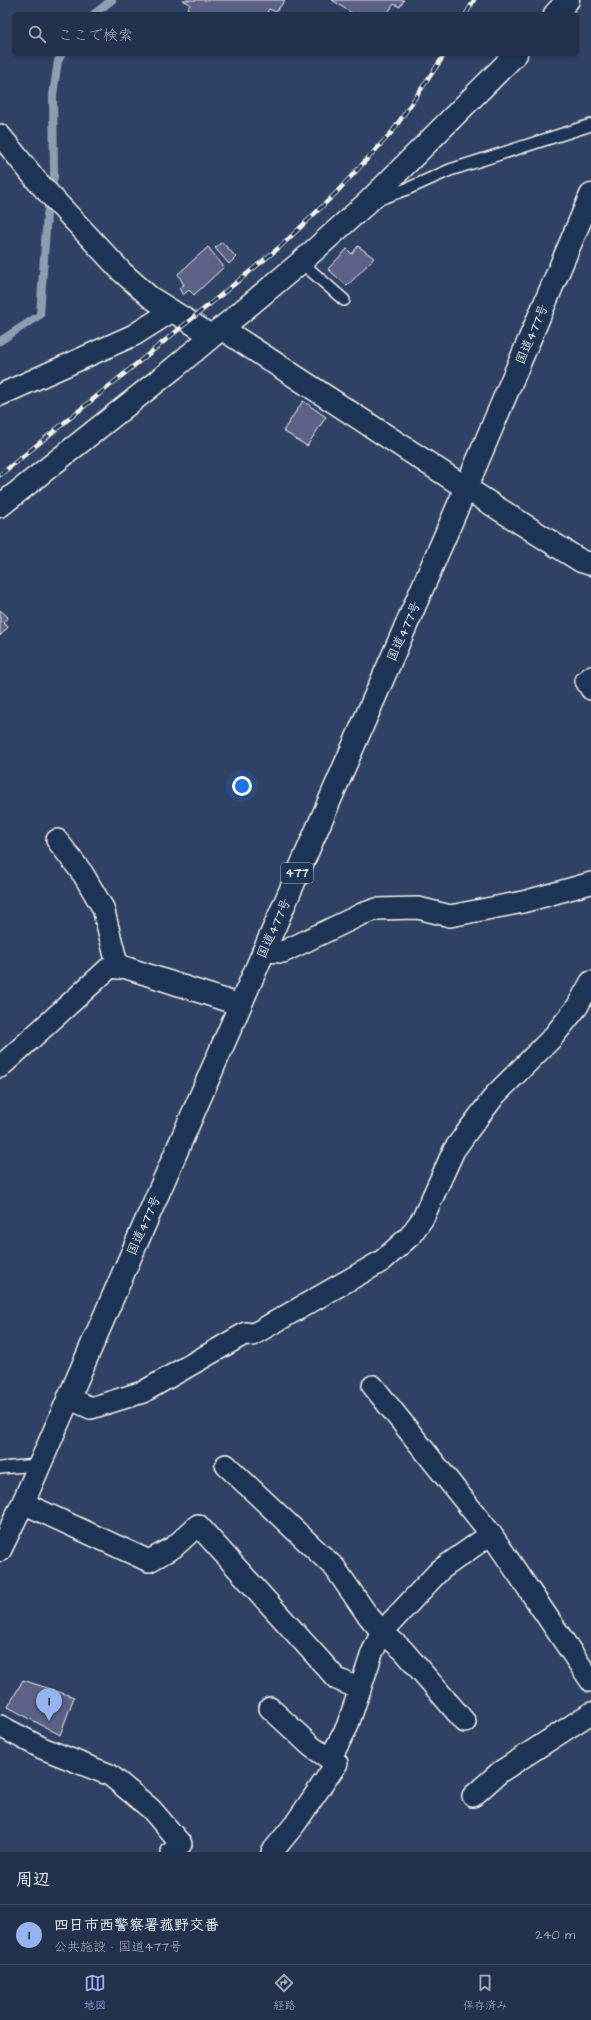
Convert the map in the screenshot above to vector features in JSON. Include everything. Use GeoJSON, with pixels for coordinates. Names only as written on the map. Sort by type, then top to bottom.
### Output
{"type":"FeatureCollection","features":[{"type":"Feature","properties":{"kind":"main road"},"geometry":{"type":"LineString","coordinates":[[557,12],[568,0]]}},
{"type":"Feature","properties":{"kind":"main road"},"geometry":{"type":"LineString","coordinates":[[0,506],[217,332],[301,262],[367,203],[514,56]]}},
{"type":"Feature","properties":{"kind":"main road","name":"国道477号"},"geometry":{"type":"LineString","coordinates":[[0,1550],[466,488],[591,195]]}},
{"type":"Feature","properties":{"kind":"main road"},"geometry":{"type":"LineString","coordinates":[[217,332],[569,553],[591,564]]}},
{"type":"Feature","properties":{"kind":"street"},"geometry":{"type":"LineString","coordinates":[[0,135],[37,180],[122,272],[150,297],[172,311],[217,332]]}},
{"type":"Feature","properties":{"kind":"street"},"geometry":{"type":"LineString","coordinates":[[0,395],[134,335],[172,311]]}},
{"type":"Feature","properties":{"kind":"street"},"geometry":{"type":"LineString","coordinates":[[591,677],[586,681],[591,689]]}},
{"type":"Feature","properties":{"kind":"street"},"geometry":{"type":"LineString","coordinates":[[57,840],[83,874],[103,908],[118,968]]}},
{"type":"Feature","properties":{"kind":"street"},"geometry":{"type":"LineString","coordinates":[[263,951],[283,952],[362,914],[377,909],[418,908],[450,916],[523,902],[591,883]]}},
{"type":"Feature","properties":{"kind":"street"},"geometry":{"type":"LineString","coordinates":[[0,1067],[109,968],[124,967],[240,1005]]}},
{"type":"Feature","properties":{"kind":"street"},"geometry":{"type":"LineString","coordinates":[[68,1398],[91,1408],[143,1392],[246,1333],[252,1335],[382,1261],[410,1236],[423,1218],[454,1150],[471,1126],[496,1094],[552,1038],[577,1007],[591,982]]}},
{"type":"Feature","properties":{"kind":"street"},"geometry":{"type":"LineString","coordinates":[[373,1386],[491,1534],[591,1681]]}},
{"type":"Feature","properties":{"kind":"street"},"geometry":{"type":"LineString","coordinates":[[226,1465],[335,1568],[366,1613],[382,1632],[403,1650],[465,1722]]}},
{"type":"Feature","properties":{"kind":"street"},"geometry":{"type":"LineString","coordinates":[[22,1502],[149,1561],[174,1547],[198,1525],[337,1679],[360,1689]]}},
{"type":"Feature","properties":{"kind":"street"},"geometry":{"type":"LineString","coordinates":[[330,1759],[347,1728],[372,1653],[382,1632],[440,1570],[491,1534]]}},
{"type":"Feature","properties":{"kind":"street"},"geometry":{"type":"LineString","coordinates":[[270,1708],[312,1747],[337,1764],[295,1824],[272,1852]]}},
{"type":"Feature","properties":{"kind":"street"},"geometry":{"type":"LineString","coordinates":[[472,1796],[500,1772],[591,1713]]}},
{"type":"Feature","properties":{"kind":"street"},"geometry":{"type":"LineString","coordinates":[[0,1726],[42,1748],[110,1775],[151,1809],[181,1844],[172,1852]]}},
{"type":"Feature","properties":{"kind":"lane"},"geometry":{"type":"LineString","coordinates":[[367,203],[406,190],[450,170],[591,125]]}},
{"type":"Feature","properties":{"kind":"lane"},"geometry":{"type":"LineString","coordinates":[[301,262],[344,300]]}},
{"type":"Feature","properties":{"kind":"lane"},"geometry":{"type":"LineString","coordinates":[[0,1468],[38,1466]]}},
{"type":"Feature","properties":{"kind":"building"},"geometry":{"type":"Polygon","coordinates":[[[183,0],[285,0],[276,12],[269,9],[267,12],[186,12],[190,4],[183,0]]]}},
{"type":"Feature","properties":{"kind":"building"},"geometry":{"type":"Polygon","coordinates":[[[332,0],[404,0],[400,7],[394,4],[388,12],[350,12],[332,0]]]}},
{"type":"Feature","properties":{"kind":"building"},"geometry":{"type":"Polygon","coordinates":[[[222,242],[236,257],[229,264],[215,248],[222,242]]]}},
{"type":"Feature","properties":{"kind":"building"},"geometry":{"type":"Polygon","coordinates":[[[358,246],[374,258],[347,286],[328,269],[347,249],[352,254],[358,246]]]}},
{"type":"Feature","properties":{"kind":"building"},"geometry":{"type":"Polygon","coordinates":[[[208,247],[224,267],[194,295],[189,290],[183,295],[179,288],[184,285],[178,274],[208,247]]]}},
{"type":"Feature","properties":{"kind":"building"},"geometry":{"type":"Polygon","coordinates":[[[303,401],[326,417],[307,446],[283,431],[303,401]]]}},
{"type":"Feature","properties":{"kind":"building"},"geometry":{"type":"Polygon","coordinates":[[[0,610],[8,617],[3,623],[8,627],[0,636],[0,610]]]}},
{"type":"Feature","properties":{"kind":"building"},"geometry":{"type":"Polygon","coordinates":[[[23,1680],[74,1697],[60,1735],[8,1707],[23,1680]]]}},
{"type":"Feature","properties":{"kind":"waterway"},"geometry":{"type":"LineString","coordinates":[[97,12],[112,0]]}},
{"type":"Feature","properties":{"kind":"waterway"},"geometry":{"type":"LineString","coordinates":[[0,341],[40,315],[47,215],[54,176],[53,95],[58,61],[61,56]]}},
{"type":"Feature","properties":{"kind":"railway"},"geometry":{"type":"LineString","coordinates":[[467,12],[474,0]]}},
{"type":"Feature","properties":{"kind":"railway"},"geometry":{"type":"LineString","coordinates":[[0,475],[281,246],[334,195],[392,132],[444,56]]}},
{"type":"Feature","properties":{"kind":"place","name":"四日市西警察署菰野交番"},"geometry":{"type":"Point","coordinates":[49,1721]}}]}
